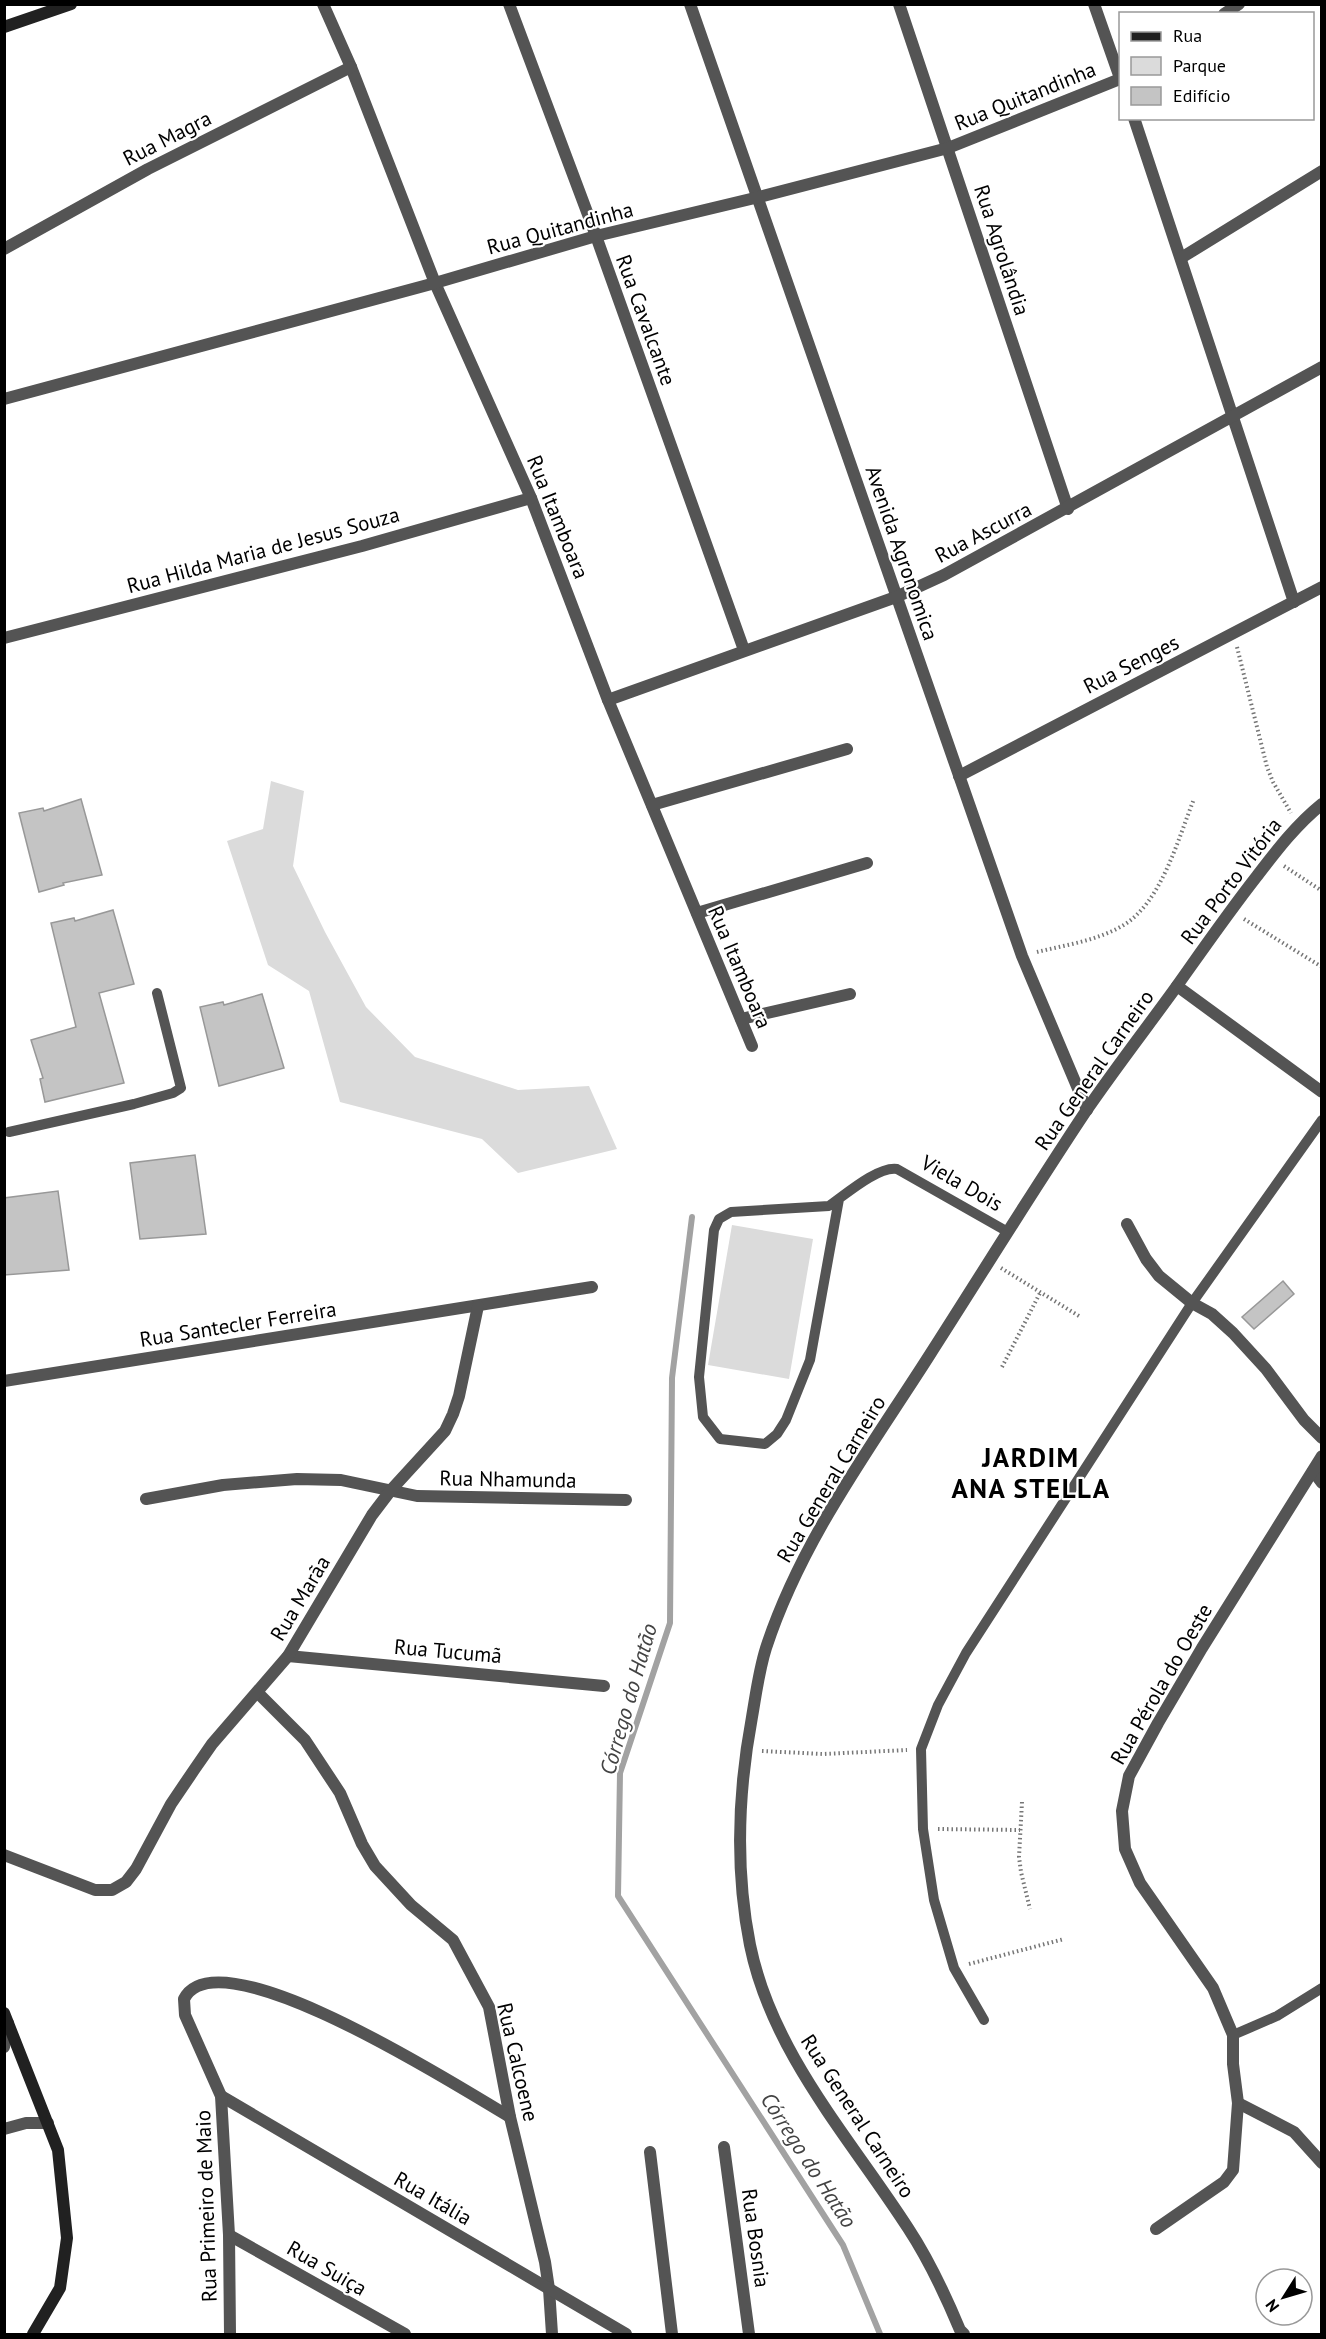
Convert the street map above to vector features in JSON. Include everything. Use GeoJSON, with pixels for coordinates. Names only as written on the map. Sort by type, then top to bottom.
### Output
{"type":"FeatureCollection","features":[{"type":"Feature","properties":{"kind":"street"},"geometry":{"type":"LineString","coordinates":[[4,27],[71,4]]}},
{"type":"Feature","properties":{"kind":"street","name":"Rua Itamboara"},"geometry":{"type":"LineString","coordinates":[[323,4],[351,67],[435,283],[531,498],[609,699],[752,1046]]}},
{"type":"Feature","properties":{"kind":"street","name":"Rua Cavalcante"},"geometry":{"type":"LineString","coordinates":[[509,4],[596,236],[744,650]]}},
{"type":"Feature","properties":{"kind":"street","name":"Avenida Agronomica"},"geometry":{"type":"LineString","coordinates":[[690,4],[1022,956],[1087,1110]]}},
{"type":"Feature","properties":{"kind":"street","name":"Rua Agrolândia"},"geometry":{"type":"LineString","coordinates":[[899,4],[1068,509]]}},
{"type":"Feature","properties":{"kind":"street"},"geometry":{"type":"LineString","coordinates":[[1094,4],[1119,76]]}},
{"type":"Feature","properties":{"kind":"street","name":"Rua Magra"},"geometry":{"type":"LineString","coordinates":[[4,249],[148,169],[351,67]]}},
{"type":"Feature","properties":{"kind":"street","name":"Rua Quitandinha"},"geometry":{"type":"LineString","coordinates":[[4,399],[435,283],[596,236],[948,148],[1119,79]]}},
{"type":"Feature","properties":{"kind":"street"},"geometry":{"type":"LineString","coordinates":[[1135,120],[1294,602]]}},
{"type":"Feature","properties":{"kind":"street"},"geometry":{"type":"LineString","coordinates":[[1182,258],[1322,171]]}},
{"type":"Feature","properties":{"kind":"street","name":"Rua Ascurra"},"geometry":{"type":"LineString","coordinates":[[609,699],[896,597],[944,576],[1322,367]]}},
{"type":"Feature","properties":{"kind":"street","name":"Rua Hilda Maria de Jesus Souza"},"geometry":{"type":"LineString","coordinates":[[4,638],[362,546],[531,498]]}},
{"type":"Feature","properties":{"kind":"street","name":"Rua Senges"},"geometry":{"type":"LineString","coordinates":[[959,776],[1322,587]]}},
{"type":"Feature","properties":{"kind":"street"},"geometry":{"type":"LineString","coordinates":[[652,805],[847,748]]}},
{"type":"Feature","properties":{"kind":"street","name":"Rua Porto Vitória"},"geometry":{"type":"LineString","coordinates":[[1177,986],[1270,858],[1298,824],[1322,804]]}},
{"type":"Feature","properties":{"kind":"street"},"geometry":{"type":"LineString","coordinates":[[697,913],[867,864]]}},
{"type":"Feature","properties":{"kind":"street"},"geometry":{"type":"LineString","coordinates":[[1177,986],[1322,1092]]}},
{"type":"Feature","properties":{"kind":"street","name":"Rua General Carneiro"},"geometry":{"type":"LineString","coordinates":[[961,2333],[939,2282],[908,2228],[799,2066],[778,2024],[759,1976],[750,1945],[739,1858],[746,1750],[766,1649],[808,1549],[857,1467],[1087,1110],[1177,986]]}},
{"type":"Feature","properties":{"kind":"street"},"geometry":{"type":"LineString","coordinates":[[741,1019],[850,994]]}},
{"type":"Feature","properties":{"kind":"street"},"geometry":{"type":"LineString","coordinates":[[1127,1224],[1146,1259],[1159,1276],[1192,1303],[1212,1314],[1247,1346],[1304,1420],[1322,1438]]}},
{"type":"Feature","properties":{"kind":"street"},"geometry":{"type":"LineString","coordinates":[[478,1306],[592,1287]]}},
{"type":"Feature","properties":{"kind":"street","name":"Rua Santecler Ferreira"},"geometry":{"type":"LineString","coordinates":[[4,1381],[478,1306]]}},
{"type":"Feature","properties":{"kind":"street","name":"Rua Marãa"},"geometry":{"type":"LineString","coordinates":[[4,1855],[95,1890],[105,1891],[119,1888],[136,1869],[171,1804],[212,1744],[288,1656],[362,1530],[391,1490],[445,1431],[453,1414],[478,1306]]}},
{"type":"Feature","properties":{"kind":"street","name":"Rua Pérola do Oeste"},"geometry":{"type":"LineString","coordinates":[[1233,2035],[1213,1988],[1140,1883],[1125,1849],[1122,1811],[1129,1776],[1158,1723],[1322,1456]]}},
{"type":"Feature","properties":{"kind":"street"},"geometry":{"type":"LineString","coordinates":[[1313,1471],[1322,1483]]}},
{"type":"Feature","properties":{"kind":"street","name":"Rua Nhamunda"},"geometry":{"type":"LineString","coordinates":[[146,1499],[223,1485],[297,1479],[341,1480],[417,1496],[626,1500]]}},
{"type":"Feature","properties":{"kind":"street","name":"Rua Tucumã"},"geometry":{"type":"LineString","coordinates":[[288,1656],[604,1686]]}},
{"type":"Feature","properties":{"kind":"street","name":"Rua Calcoene"},"geometry":{"type":"LineString","coordinates":[[258,1693],[305,1740],[340,1793],[362,1844],[375,1866],[411,1905],[453,1940],[489,2007],[510,2117],[533,2207],[549,2289],[552,2334]]}},
{"type":"Feature","properties":{"kind":"street","name":"Rua Primeiro de Maio"},"geometry":{"type":"LineString","coordinates":[[230,2334],[229,2235],[221,2096],[185,2015],[183,2005],[187,1993],[201,1984],[223,1982],[273,1993],[324,2013],[385,2043],[510,2117]]}},
{"type":"Feature","properties":{"kind":"street"},"geometry":{"type":"LineString","coordinates":[[4,2047],[6,2018]]}},
{"type":"Feature","properties":{"kind":"street"},"geometry":{"type":"LineString","coordinates":[[6,2018],[58,2150],[67,2238],[60,2288],[33,2334]]}},
{"type":"Feature","properties":{"kind":"street"},"geometry":{"type":"LineString","coordinates":[[1156,2229],[1224,2182],[1233,2170],[1238,2103],[1233,2064],[1233,2035]]}},
{"type":"Feature","properties":{"kind":"street","name":"Rua Itália"},"geometry":{"type":"LineString","coordinates":[[221,2096],[626,2334]]}},
{"type":"Feature","properties":{"kind":"street"},"geometry":{"type":"LineString","coordinates":[[1238,2103],[1294,2132],[1320,2156]]}},
{"type":"Feature","properties":{"kind":"street"},"geometry":{"type":"LineString","coordinates":[[4,2129],[26,2123],[48,2123]]}},
{"type":"Feature","properties":{"kind":"street","name":"Rua Bosnia"},"geometry":{"type":"LineString","coordinates":[[724,2147],[749,2334]]}},
{"type":"Feature","properties":{"kind":"street"},"geometry":{"type":"LineString","coordinates":[[650,2152],[672,2334]]}},
{"type":"Feature","properties":{"kind":"street","name":"Rua Suiça"},"geometry":{"type":"LineString","coordinates":[[229,2235],[405,2334]]}},
{"type":"Feature","properties":{"kind":"lane"},"geometry":{"type":"LineString","coordinates":[[9,1132],[134,1104],[173,1093],[181,1088],[157,993]]}},
{"type":"Feature","properties":{"kind":"lane"},"geometry":{"type":"LineString","coordinates":[[984,2020],[954,1968],[934,1900],[923,1829],[921,1749],[938,1705],[966,1653],[1192,1303],[1322,1120]]}},
{"type":"Feature","properties":{"kind":"lane","name":"Viela Dois"},"geometry":{"type":"LineString","coordinates":[[839,1198],[881,1171],[889,1168],[897,1169],[1008,1232]]}},
{"type":"Feature","properties":{"kind":"lane"},"geometry":{"type":"LineString","coordinates":[[839,1198],[810,1360],[786,1420],[777,1434],[765,1444],[720,1439],[703,1417],[699,1377],[714,1230],[719,1219],[731,1212],[829,1206],[839,1198]]}},
{"type":"Feature","properties":{"kind":"lane"},"geometry":{"type":"LineString","coordinates":[[1233,2035],[1276,2016],[1322,1988]]}},
{"type":"Feature","properties":{"kind":"path"},"geometry":{"type":"LineString","coordinates":[[1234,633],[1267,766],[1273,782],[1298,824]]}},
{"type":"Feature","properties":{"kind":"path"},"geometry":{"type":"LineString","coordinates":[[1022,956],[1088,940],[1123,926],[1149,903],[1167,866],[1194,799]]}},
{"type":"Feature","properties":{"kind":"path"},"geometry":{"type":"LineString","coordinates":[[1270,858],[1310,881],[1322,891]]}},
{"type":"Feature","properties":{"kind":"path"},"geometry":{"type":"LineString","coordinates":[[1230,910],[1322,967]]}},
{"type":"Feature","properties":{"kind":"path"},"geometry":{"type":"LineString","coordinates":[[990,1261],[1079,1316]]}},
{"type":"Feature","properties":{"kind":"path"},"geometry":{"type":"LineString","coordinates":[[1002,1367],[1040,1293]]}},
{"type":"Feature","properties":{"kind":"path"},"geometry":{"type":"LineString","coordinates":[[746,1750],[823,1754],[921,1749]]}},
{"type":"Feature","properties":{"kind":"path"},"geometry":{"type":"LineString","coordinates":[[1022,1802],[1021,1872],[1030,1909]]}},
{"type":"Feature","properties":{"kind":"path"},"geometry":{"type":"LineString","coordinates":[[923,1829],[1020,1830]]}},
{"type":"Feature","properties":{"kind":"path"},"geometry":{"type":"LineString","coordinates":[[954,1968],[1064,1939]]}},
{"type":"Feature","properties":{"kind":"green space"},"geometry":{"type":"Polygon","coordinates":[[[271,781],[304,791],[293,866],[325,932],[366,1007],[415,1057],[518,1090],[589,1086],[617,1149],[518,1173],[482,1139],[340,1102],[309,991],[268,965],[227,841],[263,829],[271,781]]]}},
{"type":"Feature","properties":{"kind":"green space"},"geometry":{"type":"Polygon","coordinates":[[[732,1225],[813,1239],[789,1379],[708,1365],[732,1225]]]}},
{"type":"Feature","properties":{"kind":"building"},"geometry":{"type":"Polygon","coordinates":[[[81,799],[102,875],[63,883],[64,885],[39,892],[19,813],[43,808],[44,811],[81,799]]]}},
{"type":"Feature","properties":{"kind":"building"},"geometry":{"type":"Polygon","coordinates":[[[113,910],[134,984],[99,993],[124,1083],[45,1102],[40,1079],[43,1078],[31,1040],[76,1027],[51,923],[74,918],[75,921],[113,910]]]}},
{"type":"Feature","properties":{"kind":"building"},"geometry":{"type":"Polygon","coordinates":[[[262,994],[284,1068],[219,1086],[200,1007],[223,1002],[224,1005],[262,994]]]}},
{"type":"Feature","properties":{"kind":"building"},"geometry":{"type":"Polygon","coordinates":[[[195,1155],[206,1234],[140,1239],[130,1163],[195,1155]]]}},
{"type":"Feature","properties":{"kind":"building"},"geometry":{"type":"Polygon","coordinates":[[[58,1191],[69,1270],[4,1275],[4,1198],[58,1191]]]}},
{"type":"Feature","properties":{"kind":"building"},"geometry":{"type":"Polygon","coordinates":[[[1283,1281],[1294,1294],[1254,1329],[1242,1317],[1283,1281]]]}},
{"type":"Feature","properties":{"kind":"waterway","name":"Córrego do Hatão"},"geometry":{"type":"LineString","coordinates":[[692,1217],[672,1378],[670,1623],[620,1773],[618,1896],[843,2245],[880,2334]]}},
{"type":"Feature","properties":{"kind":"district","name":"JARDIM ANA STELLA"},"geometry":{"type":"Point","coordinates":[1031,1472]}}]}
